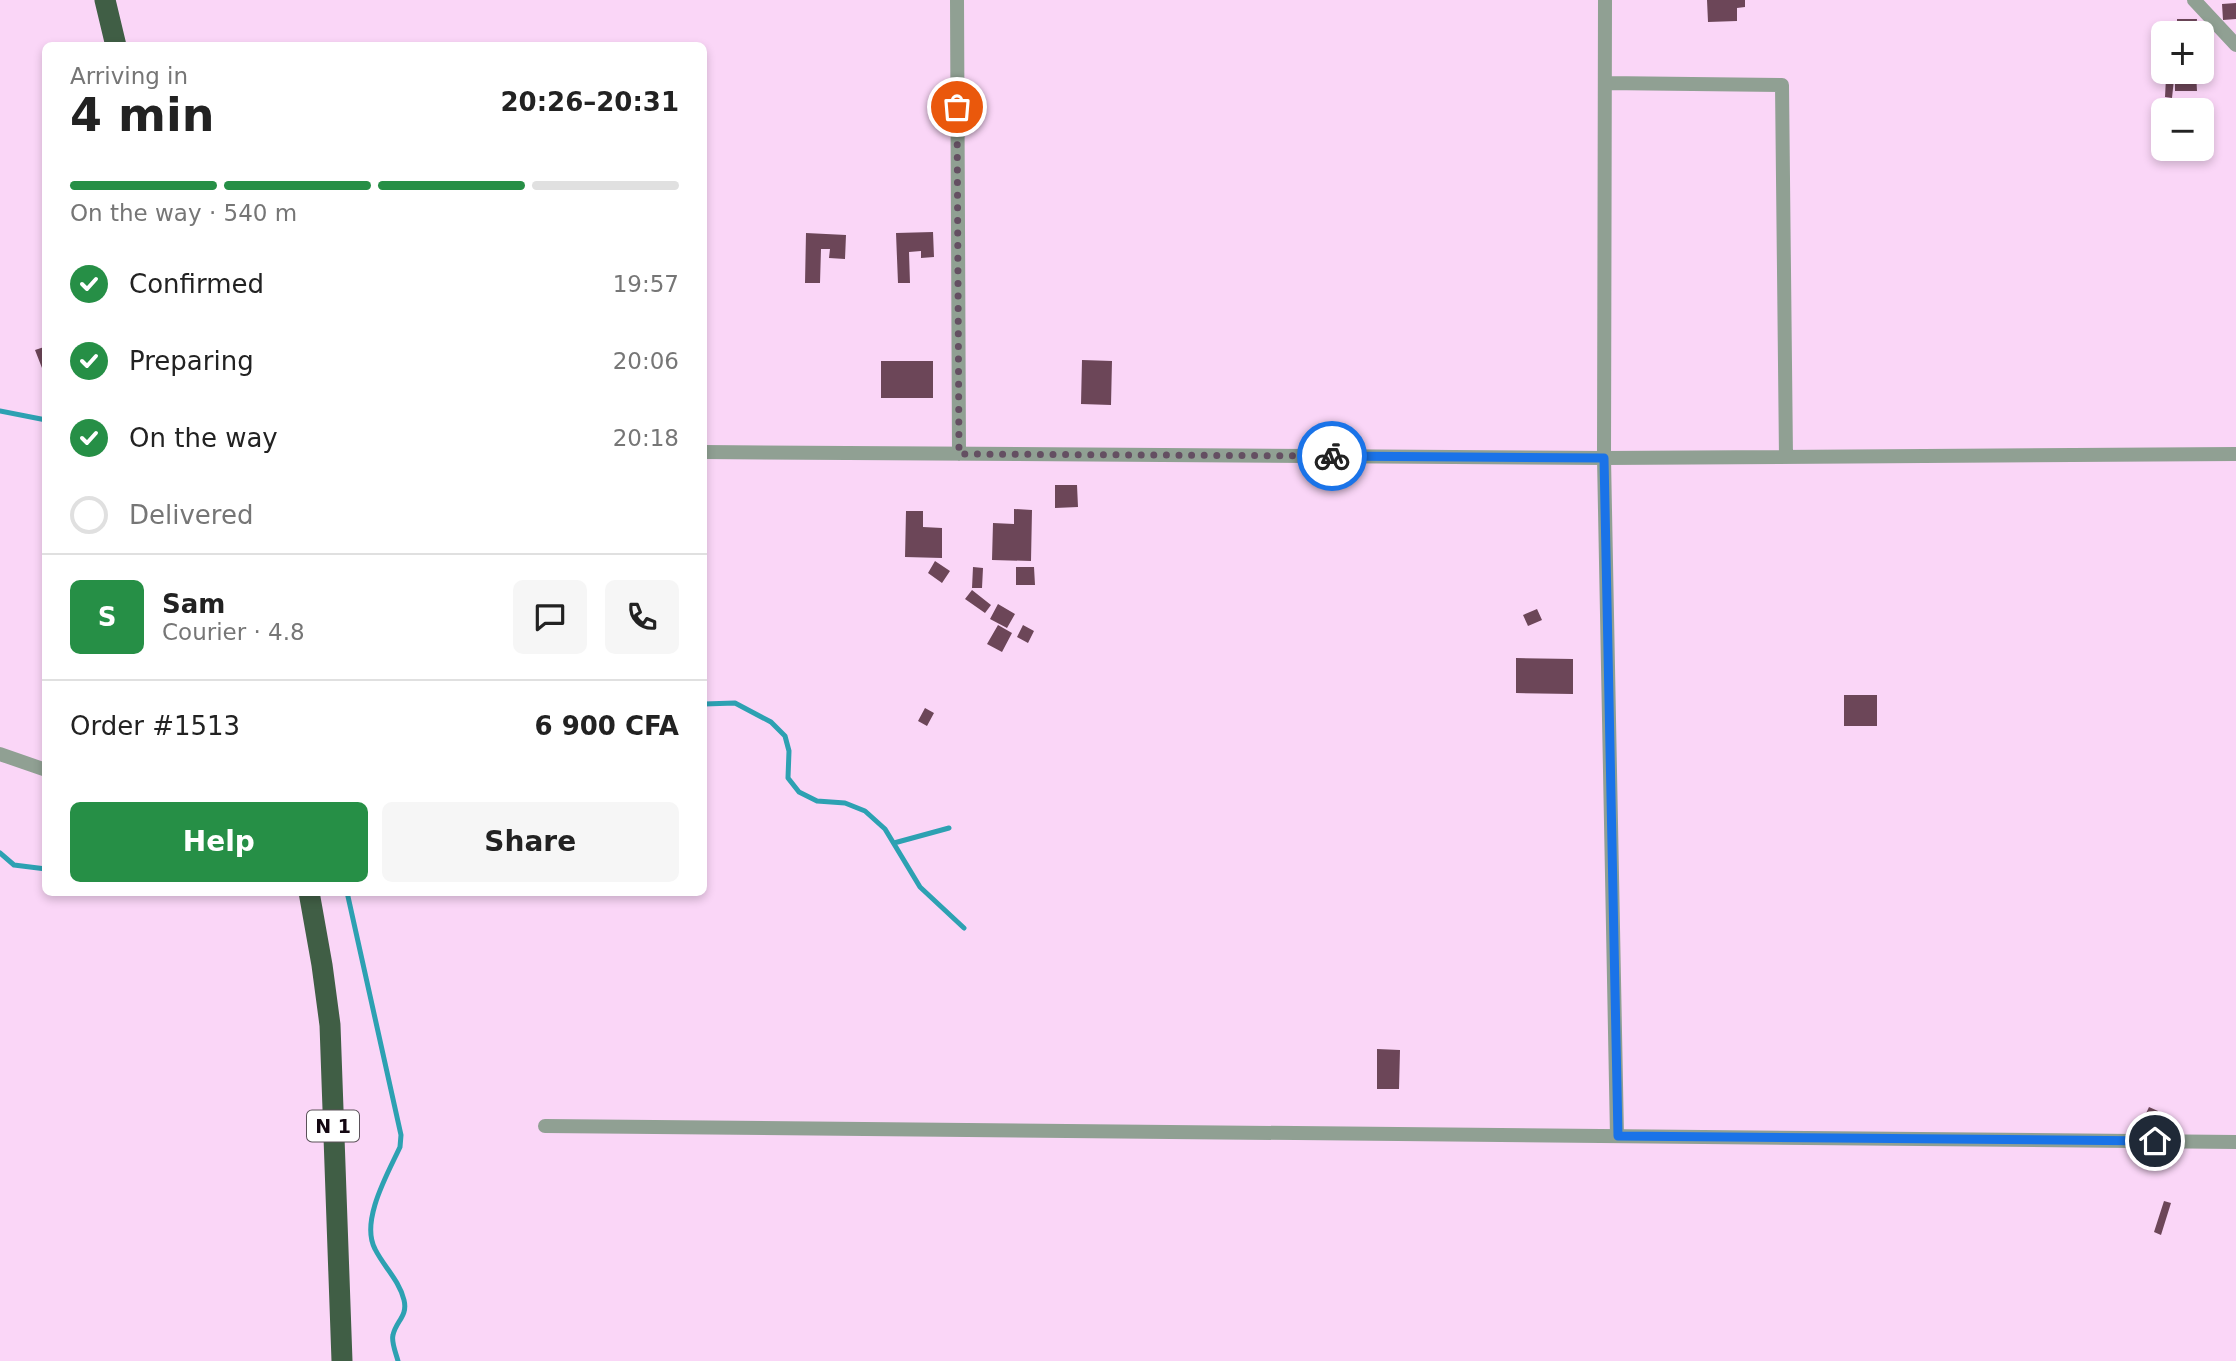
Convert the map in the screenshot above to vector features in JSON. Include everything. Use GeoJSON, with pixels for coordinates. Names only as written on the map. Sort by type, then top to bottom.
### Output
{"type":"FeatureCollection","features":[{"type":"Feature","properties":{"kind":"highway"},"geometry":{"type":"LineString","coordinates":[[105,0],[115,42]]}},
{"type":"Feature","properties":{"kind":"highway","name":"N 1"},"geometry":{"type":"LineString","coordinates":[[310,896],[323,965],[330,1025],[341,1361]]}},
{"type":"Feature","properties":{"kind":"street"},"geometry":{"type":"LineString","coordinates":[[957,0],[959,454]]}},
{"type":"Feature","properties":{"kind":"street"},"geometry":{"type":"LineString","coordinates":[[1605,0],[1604,458],[1618,1136]]}},
{"type":"Feature","properties":{"kind":"street"},"geometry":{"type":"LineString","coordinates":[[2194,0],[2236,45]]}},
{"type":"Feature","properties":{"kind":"street"},"geometry":{"type":"LineString","coordinates":[[1605,83],[1782,85],[1786,457]]}},
{"type":"Feature","properties":{"kind":"street"},"geometry":{"type":"LineString","coordinates":[[707,452],[1604,458],[2236,454]]}},
{"type":"Feature","properties":{"kind":"street"},"geometry":{"type":"LineString","coordinates":[[0,754],[42,769]]}},
{"type":"Feature","properties":{"kind":"street"},"geometry":{"type":"LineString","coordinates":[[545,1126],[2236,1142]]}},
{"type":"Feature","properties":{"kind":"building"},"geometry":{"type":"Polygon","coordinates":[[[1707,0],[1745,0],[1745,7],[1737,8],[1737,21],[1708,22],[1707,0]]]}},
{"type":"Feature","properties":{"kind":"building"},"geometry":{"type":"Polygon","coordinates":[[[2236,3],[2236,19],[2223,20],[2222,4],[2236,3]]]}},
{"type":"Feature","properties":{"kind":"building"},"geometry":{"type":"Polygon","coordinates":[[[2177,19],[2197,19],[2197,21],[2177,19]]]}},
{"type":"Feature","properties":{"kind":"building"},"geometry":{"type":"Polygon","coordinates":[[[2166,84],[2173,84],[2172,98],[2165,97],[2166,84]]]}},
{"type":"Feature","properties":{"kind":"building"},"geometry":{"type":"Polygon","coordinates":[[[2175,84],[2197,84],[2197,91],[2175,91],[2175,84]]]}},
{"type":"Feature","properties":{"kind":"building"},"geometry":{"type":"Polygon","coordinates":[[[933,232],[934,257],[921,258],[921,251],[909,252],[910,283],[898,283],[896,233],[933,232]]]}},
{"type":"Feature","properties":{"kind":"building"},"geometry":{"type":"Polygon","coordinates":[[[806,233],[846,235],[845,259],[829,258],[830,249],[821,249],[820,283],[805,283],[806,233]]]}},
{"type":"Feature","properties":{"kind":"building"},"geometry":{"type":"Polygon","coordinates":[[[42,348],[42,368],[35,350],[42,348]]]}},
{"type":"Feature","properties":{"kind":"building"},"geometry":{"type":"Polygon","coordinates":[[[1082,360],[1112,361],[1111,405],[1081,404],[1082,360]]]}},
{"type":"Feature","properties":{"kind":"building"},"geometry":{"type":"Polygon","coordinates":[[[881,361],[933,361],[933,398],[881,398],[881,361]]]}},
{"type":"Feature","properties":{"kind":"building"},"geometry":{"type":"Polygon","coordinates":[[[1055,485],[1077,485],[1078,507],[1055,508],[1055,485]]]}},
{"type":"Feature","properties":{"kind":"building"},"geometry":{"type":"Polygon","coordinates":[[[1014,509],[1032,510],[1031,561],[992,560],[993,523],[1014,524],[1014,509]]]}},
{"type":"Feature","properties":{"kind":"building"},"geometry":{"type":"Polygon","coordinates":[[[906,511],[923,511],[923,527],[942,528],[942,558],[905,557],[906,511]]]}},
{"type":"Feature","properties":{"kind":"building"},"geometry":{"type":"Polygon","coordinates":[[[935,561],[950,571],[942,583],[928,573],[935,561]]]}},
{"type":"Feature","properties":{"kind":"building"},"geometry":{"type":"Polygon","coordinates":[[[973,567],[983,568],[982,588],[972,588],[973,567]]]}},
{"type":"Feature","properties":{"kind":"building"},"geometry":{"type":"Polygon","coordinates":[[[1016,567],[1034,567],[1035,585],[1016,585],[1016,567]]]}},
{"type":"Feature","properties":{"kind":"building"},"geometry":{"type":"Polygon","coordinates":[[[972,590],[991,605],[985,613],[965,599],[972,590]]]}},
{"type":"Feature","properties":{"kind":"building"},"geometry":{"type":"Polygon","coordinates":[[[998,604],[1015,614],[1007,628],[990,619],[998,604]]]}},
{"type":"Feature","properties":{"kind":"building"},"geometry":{"type":"Polygon","coordinates":[[[1537,609],[1542,620],[1528,626],[1523,615],[1537,609]]]}},
{"type":"Feature","properties":{"kind":"building"},"geometry":{"type":"Polygon","coordinates":[[[998,625],[1012,633],[1002,652],[987,644],[998,625]]]}},
{"type":"Feature","properties":{"kind":"building"},"geometry":{"type":"Polygon","coordinates":[[[1023,625],[1034,631],[1028,643],[1017,637],[1023,625]]]}},
{"type":"Feature","properties":{"kind":"building"},"geometry":{"type":"Polygon","coordinates":[[[1516,658],[1573,659],[1573,694],[1516,693],[1516,658]]]}},
{"type":"Feature","properties":{"kind":"building"},"geometry":{"type":"Polygon","coordinates":[[[1844,695],[1877,695],[1877,726],[1844,726],[1844,695]]]}},
{"type":"Feature","properties":{"kind":"building"},"geometry":{"type":"Polygon","coordinates":[[[925,708],[934,713],[927,726],[918,721],[925,708]]]}},
{"type":"Feature","properties":{"kind":"building"},"geometry":{"type":"Polygon","coordinates":[[[1377,1049],[1400,1050],[1399,1089],[1377,1089],[1377,1049]]]}},
{"type":"Feature","properties":{"kind":"building"},"geometry":{"type":"Polygon","coordinates":[[[2149,1107],[2158,1111],[2151,1129],[2141,1124],[2149,1107]]]}},
{"type":"Feature","properties":{"kind":"building"},"geometry":{"type":"Polygon","coordinates":[[[2164,1201],[2171,1203],[2161,1235],[2154,1232],[2164,1201]]]}},
{"type":"Feature","properties":{"kind":"waterway"},"geometry":{"type":"LineString","coordinates":[[0,411],[42,419]]}},
{"type":"Feature","properties":{"kind":"waterway"},"geometry":{"type":"LineString","coordinates":[[707,704],[735,703],[771,722],[785,736],[789,751],[788,778],[799,792],[817,801],[845,803],[865,811],[885,829],[920,887],[964,928]]}},
{"type":"Feature","properties":{"kind":"waterway"},"geometry":{"type":"LineString","coordinates":[[894,843],[949,828]]}},
{"type":"Feature","properties":{"kind":"waterway"},"geometry":{"type":"LineString","coordinates":[[0,853],[14,865],[42,868]]}},
{"type":"Feature","properties":{"kind":"waterway"},"geometry":{"type":"LineString","coordinates":[[348,896],[401,1135],[400,1147],[377,1197],[371,1225],[371,1238],[375,1249],[399,1286],[404,1300],[403,1314],[394,1330],[393,1338],[398,1361]]}},
{"type":"Feature","properties":{"kind":"way so far"},"geometry":{"type":"LineString","coordinates":[[957,107],[959,454],[1332,456]]}},
{"type":"Feature","properties":{"kind":"route"},"geometry":{"type":"LineString","coordinates":[[1332,456],[1604,458],[1618,1136],[2155,1141]]}}]}
